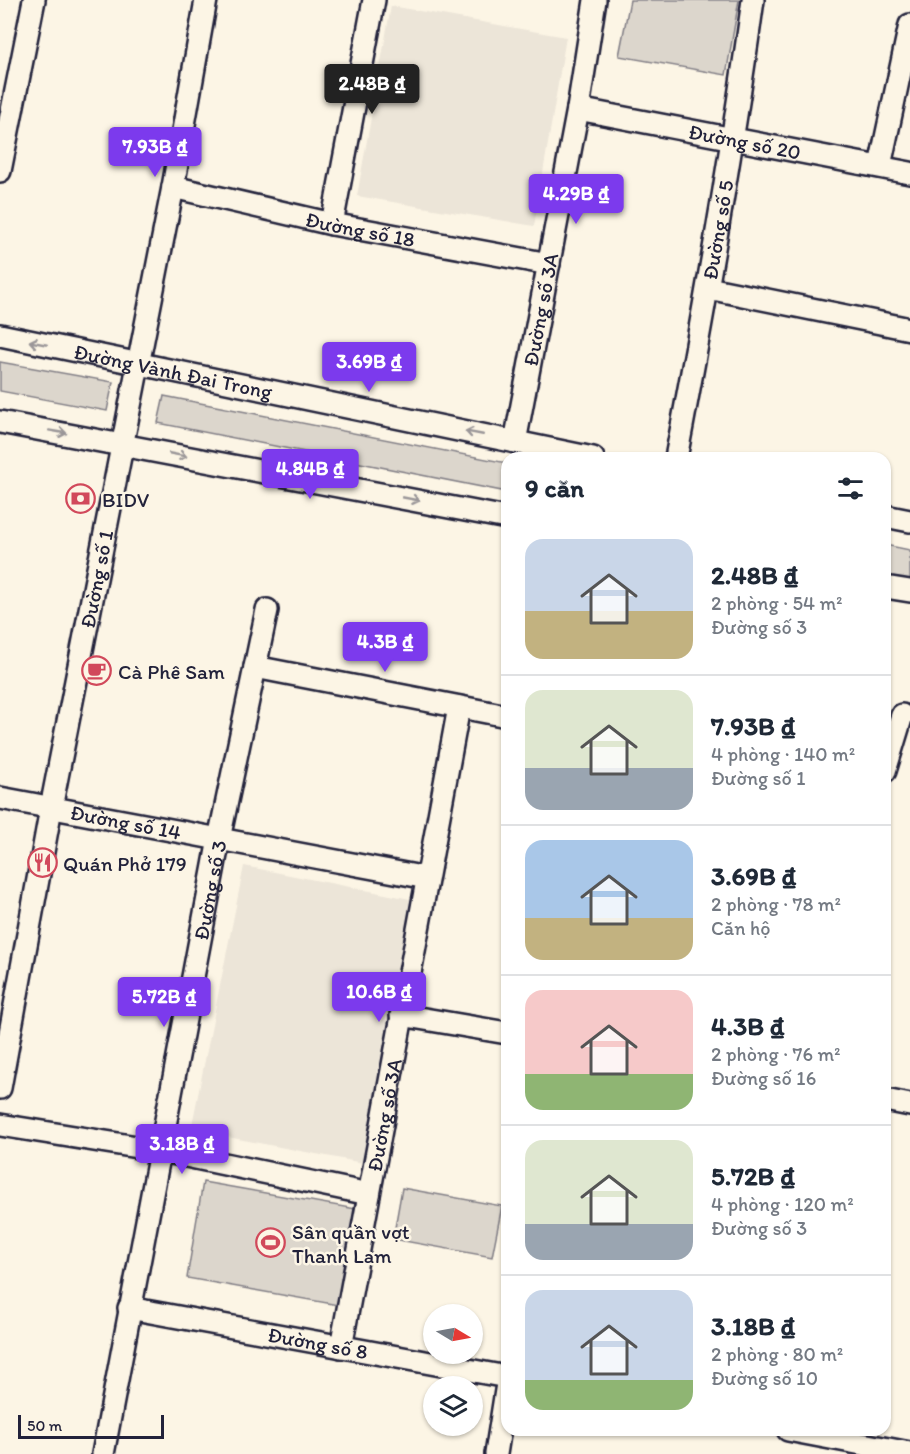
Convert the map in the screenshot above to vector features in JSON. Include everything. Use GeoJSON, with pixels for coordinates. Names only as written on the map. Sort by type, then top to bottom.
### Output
{"type":"FeatureCollection","features":[{"type":"Feature","properties":{"kind":"street"},"geometry":{"type":"LineString","coordinates":[[0,171],[34,0]]}},
{"type":"Feature","properties":{"kind":"street","name":"Đường số 1"},"geometry":{"type":"LineString","coordinates":[[0,1088],[51,807],[173,187],[206,0]]}},
{"type":"Feature","properties":{"kind":"street"},"geometry":{"type":"LineString","coordinates":[[332,224],[374,0]]}},
{"type":"Feature","properties":{"kind":"street","name":"Đường số 3A"},"geometry":{"type":"LineString","coordinates":[[515,442],[578,109],[595,0]]}},
{"type":"Feature","properties":{"kind":"street","name":"Đường số 5"},"geometry":{"type":"LineString","coordinates":[[677,452],[734,138],[753,0]]}},
{"type":"Feature","properties":{"kind":"street"},"geometry":{"type":"LineString","coordinates":[[880,166],[910,25]]}},
{"type":"Feature","properties":{"kind":"street","name":"Đường số 20"},"geometry":{"type":"LineString","coordinates":[[578,109],[910,172]]}},
{"type":"Feature","properties":{"kind":"street","name":"Đường số 18"},"geometry":{"type":"LineString","coordinates":[[173,187],[332,224],[549,264]]}},
{"type":"Feature","properties":{"kind":"street"},"geometry":{"type":"LineString","coordinates":[[708,288],[910,329]]}},
{"type":"Feature","properties":{"kind":"street","name":"Đường Vành Đai Trong"},"geometry":{"type":"LineString","coordinates":[[0,335],[564,452]]}},
{"type":"Feature","properties":{"kind":"street"},"geometry":{"type":"LineString","coordinates":[[0,422],[121,443],[501,517]]}},
{"type":"Feature","properties":{"kind":"street"},"geometry":{"type":"LineString","coordinates":[[891,517],[910,521]]}},
{"type":"Feature","properties":{"kind":"street"},"geometry":{"type":"LineString","coordinates":[[891,588],[910,591]]}},
{"type":"Feature","properties":{"kind":"street","name":"Đường số 3"},"geometry":{"type":"LineString","coordinates":[[103,1454],[129,1308],[162,1151],[219,839],[267,610]]}},
{"type":"Feature","properties":{"kind":"street"},"geometry":{"type":"LineString","coordinates":[[255,667],[501,715]]}},
{"type":"Feature","properties":{"kind":"street","name":"Đường số 3A"},"geometry":{"type":"LineString","coordinates":[[341,1347],[459,707]]}},
{"type":"Feature","properties":{"kind":"street"},"geometry":{"type":"LineString","coordinates":[[891,751],[902,715]]}},
{"type":"Feature","properties":{"kind":"street","name":"Đường số 14"},"geometry":{"type":"LineString","coordinates":[[0,798],[427,878]]}},
{"type":"Feature","properties":{"kind":"street"},"geometry":{"type":"LineString","coordinates":[[401,1015],[501,1032]]}},
{"type":"Feature","properties":{"kind":"street"},"geometry":{"type":"LineString","coordinates":[[891,1101],[910,1105]]}},
{"type":"Feature","properties":{"kind":"street"},"geometry":{"type":"LineString","coordinates":[[0,1125],[162,1151],[369,1194]]}},
{"type":"Feature","properties":{"kind":"street","name":"Đường số 8"},"geometry":{"type":"LineString","coordinates":[[129,1308],[501,1376]]}},
{"type":"Feature","properties":{"kind":"street"},"geometry":{"type":"LineString","coordinates":[[496,1454],[501,1422]]}},
{"type":"Feature","properties":{"kind":"street"},"geometry":{"type":"LineString","coordinates":[[820,1436],[910,1453]]}},
{"type":"Feature","properties":{"kind":"shaded area"},"geometry":{"type":"Polygon","coordinates":[[[630,0],[739,0],[726,75],[619,56],[630,0]]]}},
{"type":"Feature","properties":{"kind":"shaded area"},"geometry":{"type":"Polygon","coordinates":[[[391,6],[566,37],[534,226],[357,196],[391,6]]]}},
{"type":"Feature","properties":{"kind":"shaded area"},"geometry":{"type":"Polygon","coordinates":[[[0,362],[113,382],[107,411],[0,391],[0,362]]]}},
{"type":"Feature","properties":{"kind":"shaded area"},"geometry":{"type":"Polygon","coordinates":[[[164,396],[501,462],[501,491],[158,423],[164,396]]]}},
{"type":"Feature","properties":{"kind":"shaded area"},"geometry":{"type":"Polygon","coordinates":[[[891,546],[910,550],[910,580],[891,576],[891,546]]]}},
{"type":"Feature","properties":{"kind":"shaded area"},"geometry":{"type":"Polygon","coordinates":[[[244,866],[415,900],[363,1163],[191,1130],[244,866]]]}},
{"type":"Feature","properties":{"kind":"shaded area","name":"Sân quần vợt Thanh Lam"},"geometry":{"type":"Polygon","coordinates":[[[203,1182],[356,1209],[338,1305],[187,1278],[203,1182]]]}},
{"type":"Feature","properties":{"kind":"shaded area"},"geometry":{"type":"Polygon","coordinates":[[[402,1188],[501,1206],[492,1257],[393,1239],[402,1188]]]}},
{"type":"Feature","properties":{"kind":"place","name":"BIDV"},"geometry":{"type":"Point","coordinates":[81,499]}},
{"type":"Feature","properties":{"kind":"place","name":"Cà Phê Sam"},"geometry":{"type":"Point","coordinates":[97,671]}},
{"type":"Feature","properties":{"kind":"place","name":"Quán Phở 179"},"geometry":{"type":"Point","coordinates":[42,863]}},
{"type":"Feature","properties":{"kind":"place","name":"Sân quần vợt Thanh Lam"},"geometry":{"type":"Point","coordinates":[271,1243]}}]}
